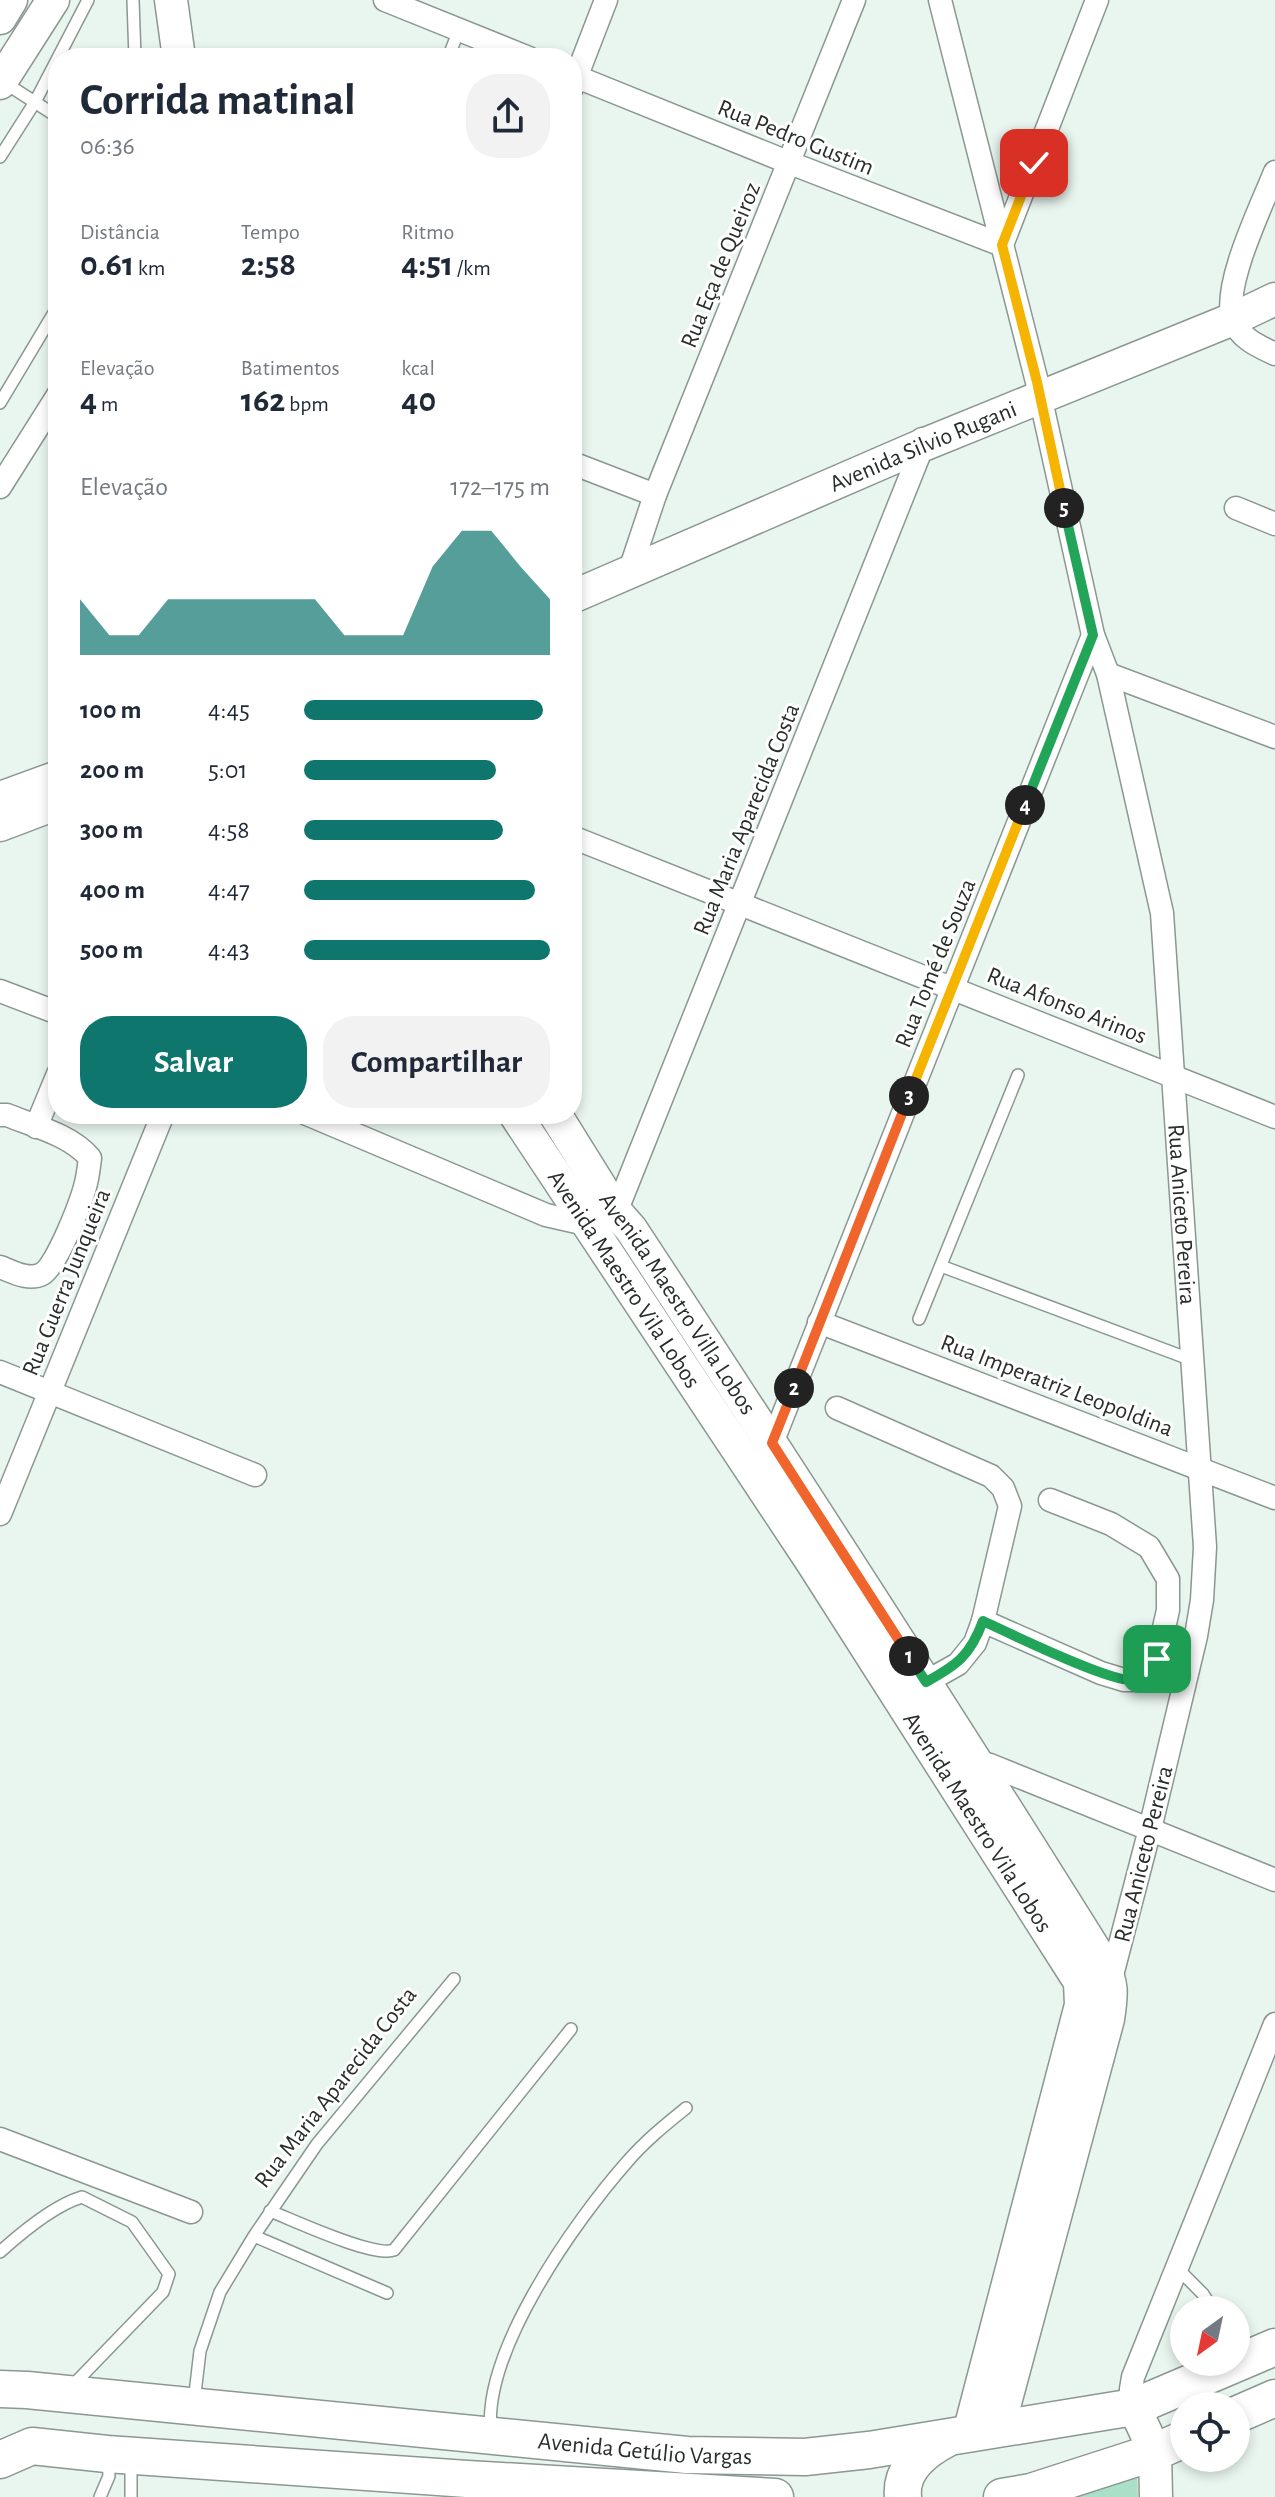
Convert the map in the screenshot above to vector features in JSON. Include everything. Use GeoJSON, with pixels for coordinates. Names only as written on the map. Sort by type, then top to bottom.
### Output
{"type":"FeatureCollection","features":[{"type":"Feature","properties":{"kind":"main road","name":"Avenida Getúlio Vargas"},"geometry":{"type":"LineString","coordinates":[[1250,2355],[1275,2347]]}},
{"type":"Feature","properties":{"kind":"main road","name":"Avenida Getúlio Vargas"},"geometry":{"type":"LineString","coordinates":[[13,2383],[194,2407],[687,2455],[805,2457],[869,2450],[1134,2407],[1190,2376]]}},
{"type":"Feature","properties":{"kind":"main road"},"geometry":{"type":"LineString","coordinates":[[1250,2409],[1275,2398]]}},
{"type":"Feature","properties":{"kind":"main road"},"geometry":{"type":"LineString","coordinates":[[903,2497],[904,2479],[924,2451],[973,2433]]}},
{"type":"Feature","properties":{"kind":"main road"},"geometry":{"type":"LineString","coordinates":[[467,2479],[482,2465],[491,2436]]}},
{"type":"Feature","properties":{"kind":"main road"},"geometry":{"type":"LineString","coordinates":[[1002,2497],[1031,2492],[1170,2445]]}},
{"type":"Feature","properties":{"kind":"main road","name":"Avenida Getúlio Vargas"},"geometry":{"type":"LineString","coordinates":[[11,2450],[119,2454],[754,2496]]}},
{"type":"Feature","properties":{"kind":"street"},"geometry":{"type":"LineString","coordinates":[[0,18],[11,0]]}},
{"type":"Feature","properties":{"kind":"street"},"geometry":{"type":"LineString","coordinates":[[1,82],[53,0]]}},
{"type":"Feature","properties":{"kind":"street"},"geometry":{"type":"LineString","coordinates":[[171,0],[178,48]]}},
{"type":"Feature","properties":{"kind":"street"},"geometry":{"type":"LineString","coordinates":[[385,0],[504,48]]}},
{"type":"Feature","properties":{"kind":"street"},"geometry":{"type":"LineString","coordinates":[[582,58],[606,0]]}},
{"type":"Feature","properties":{"kind":"street","name":"Rua Eça de Queiroz"},"geometry":{"type":"LineString","coordinates":[[632,561],[655,495],[854,0]]}},
{"type":"Feature","properties":{"kind":"street","name":"Rua Aniceto Pereira"},"geometry":{"type":"LineString","coordinates":[[940,0],[1038,390],[1093,635],[1108,674],[1162,913],[1205,1547],[1196,1636],[1111,1979],[1108,2019],[1071,2100],[973,2433]]}},
{"type":"Feature","properties":{"kind":"street"},"geometry":{"type":"LineString","coordinates":[[1002,245],[1097,0]]}},
{"type":"Feature","properties":{"kind":"street","name":"Rua Pedro Gustim"},"geometry":{"type":"LineString","coordinates":[[582,83],[1002,245]]}},
{"type":"Feature","properties":{"kind":"street"},"geometry":{"type":"LineString","coordinates":[[1275,172],[1240,259],[1232,309],[1247,339],[1275,354]]}},
{"type":"Feature","properties":{"kind":"street","name":"Avenida Silvio Rugani"},"geometry":{"type":"LineString","coordinates":[[582,591],[632,561],[922,438],[1038,390],[1126,361],[1232,309],[1275,279]]}},
{"type":"Feature","properties":{"kind":"street","name":"Avenida Silvio Rugani"},"geometry":{"type":"LineString","coordinates":[[1232,309],[1275,299]]}},
{"type":"Feature","properties":{"kind":"street"},"geometry":{"type":"LineString","coordinates":[[0,487],[48,411]]}},
{"type":"Feature","properties":{"kind":"street","name":"Rua Maria Aparecida Costa"},"geometry":{"type":"LineString","coordinates":[[603,1219],[740,905],[922,438]]}},
{"type":"Feature","properties":{"kind":"street"},"geometry":{"type":"LineString","coordinates":[[582,467],[655,495]]}},
{"type":"Feature","properties":{"kind":"street"},"geometry":{"type":"LineString","coordinates":[[1236,508],[1275,524]]}},
{"type":"Feature","properties":{"kind":"street","name":"Avenida Silvio Rugani"},"geometry":{"type":"LineString","coordinates":[[582,573],[632,561]]}},
{"type":"Feature","properties":{"kind":"street","name":"Rua Tomé de Souza"},"geometry":{"type":"LineString","coordinates":[[752,1472],[772,1443],[1093,635]]}},
{"type":"Feature","properties":{"kind":"street"},"geometry":{"type":"LineString","coordinates":[[1108,674],[1275,737]]}},
{"type":"Feature","properties":{"kind":"street"},"geometry":{"type":"LineString","coordinates":[[0,798],[48,781]]}},
{"type":"Feature","properties":{"kind":"street"},"geometry":{"type":"LineString","coordinates":[[0,825],[48,807]]}},
{"type":"Feature","properties":{"kind":"street","name":"Rua Afonso Arinos"},"geometry":{"type":"LineString","coordinates":[[582,841],[1275,1117]]}},
{"type":"Feature","properties":{"kind":"street"},"geometry":{"type":"LineString","coordinates":[[0,991],[48,1009]]}},
{"type":"Feature","properties":{"kind":"street"},"geometry":{"type":"LineString","coordinates":[[36,1127],[48,1098]]}},
{"type":"Feature","properties":{"kind":"street"},"geometry":{"type":"LineString","coordinates":[[0,1115],[7,1115],[81,1147],[90,1158],[86,1183],[51,1267],[41,1276],[25,1276],[0,1267]]}},
{"type":"Feature","properties":{"kind":"street","name":"Rua Guerra Junqueira"},"geometry":{"type":"LineString","coordinates":[[0,1514],[159,1124]]}},
{"type":"Feature","properties":{"kind":"street"},"geometry":{"type":"LineString","coordinates":[[331,1124],[546,1215],[569,1223],[603,1219]]}},
{"type":"Feature","properties":{"kind":"street","name":"Avenida Maestro Vila Lobos"},"geometry":{"type":"LineString","coordinates":[[523,1124],[603,1219],[752,1472],[1080,1982],[1081,2005],[1071,2100]]}},
{"type":"Feature","properties":{"kind":"street","name":"Avenida Maestro Villa Lobos"},"geometry":{"type":"LineString","coordinates":[[560,1124],[603,1219],[631,1229],[926,1682],[1111,1979]]}},
{"type":"Feature","properties":{"kind":"street","name":"Rua Imperatriz Leopoldina"},"geometry":{"type":"LineString","coordinates":[[819,1322],[1275,1498]]}},
{"type":"Feature","properties":{"kind":"street"},"geometry":{"type":"LineString","coordinates":[[0,1372],[255,1475]]}},
{"type":"Feature","properties":{"kind":"street"},"geometry":{"type":"LineString","coordinates":[[837,1408],[991,1476],[1003,1488],[1010,1506],[975,1643],[958,1664],[926,1682]]}},
{"type":"Feature","properties":{"kind":"street"},"geometry":{"type":"LineString","coordinates":[[983,1621],[1101,1673],[1124,1680],[1137,1680],[1149,1673],[1157,1659],[1168,1610],[1168,1579],[1149,1547],[1111,1524],[1050,1500]]}},
{"type":"Feature","properties":{"kind":"street"},"geometry":{"type":"LineString","coordinates":[[945,1772],[977,1762],[990,1765],[1275,1880]]}},
{"type":"Feature","properties":{"kind":"street"},"geometry":{"type":"LineString","coordinates":[[1156,2497],[1170,2445],[1134,2407],[1133,2377],[1275,2024]]}},
{"type":"Feature","properties":{"kind":"street"},"geometry":{"type":"LineString","coordinates":[[1,2143],[191,2212]]}},
{"type":"Feature","properties":{"kind":"lane"},"geometry":{"type":"LineString","coordinates":[[63,48],[88,0]]}},
{"type":"Feature","properties":{"kind":"lane"},"geometry":{"type":"LineString","coordinates":[[133,0],[135,48]]}},
{"type":"Feature","properties":{"kind":"lane"},"geometry":{"type":"LineString","coordinates":[[452,48],[459,30]]}},
{"type":"Feature","properties":{"kind":"lane"},"geometry":{"type":"LineString","coordinates":[[0,157],[48,77]]}},
{"type":"Feature","properties":{"kind":"lane"},"geometry":{"type":"LineString","coordinates":[[1,82],[48,110]]}},
{"type":"Feature","properties":{"kind":"lane"},"geometry":{"type":"LineString","coordinates":[[0,403],[48,323]]}},
{"type":"Feature","properties":{"kind":"lane"},"geometry":{"type":"LineString","coordinates":[[919,1319],[1018,1075]]}},
{"type":"Feature","properties":{"kind":"lane"},"geometry":{"type":"LineString","coordinates":[[941,1266],[1192,1360]]}},
{"type":"Feature","properties":{"kind":"lane","name":"Rua Maria Aparecida Costa"},"geometry":{"type":"LineString","coordinates":[[194,2407],[200,2351],[220,2292],[254,2236],[317,2144],[454,1979]]}},
{"type":"Feature","properties":{"kind":"lane"},"geometry":{"type":"LineString","coordinates":[[270,2211],[367,2248],[387,2253],[394,2250],[571,2029]]}},
{"type":"Feature","properties":{"kind":"lane"},"geometry":{"type":"LineString","coordinates":[[491,2436],[488,2412],[493,2387],[510,2340],[530,2300],[597,2198],[653,2134],[686,2108]]}},
{"type":"Feature","properties":{"kind":"lane"},"geometry":{"type":"LineString","coordinates":[[0,2252],[70,2200],[82,2197],[132,2222],[169,2274],[163,2292],[76,2382],[13,2383]]}},
{"type":"Feature","properties":{"kind":"lane"},"geometry":{"type":"LineString","coordinates":[[254,2236],[387,2293]]}},
{"type":"Feature","properties":{"kind":"lane"},"geometry":{"type":"LineString","coordinates":[[1177,2267],[1204,2296]]}},
{"type":"Feature","properties":{"kind":"lane"},"geometry":{"type":"LineString","coordinates":[[100,2497],[119,2454]]}},
{"type":"Feature","properties":{"kind":"lane"},"geometry":{"type":"LineString","coordinates":[[119,2454],[131,2497]]}},
{"type":"Feature","properties":{"kind":"green space"},"geometry":{"type":"Polygon","coordinates":[[[1137,2471],[1138,2497],[1051,2497],[1137,2471]]]}},
{"type":"Feature","properties":{"kind":"route"},"geometry":{"type":"LineString","coordinates":[[1034,163],[1002,245],[1037,382],[1093,635],[772,1443],[926,1682],[958,1664],[975,1643],[983,1621],[1101,1673],[1124,1680],[1137,1680],[1149,1673],[1157,1659]]}}]}
